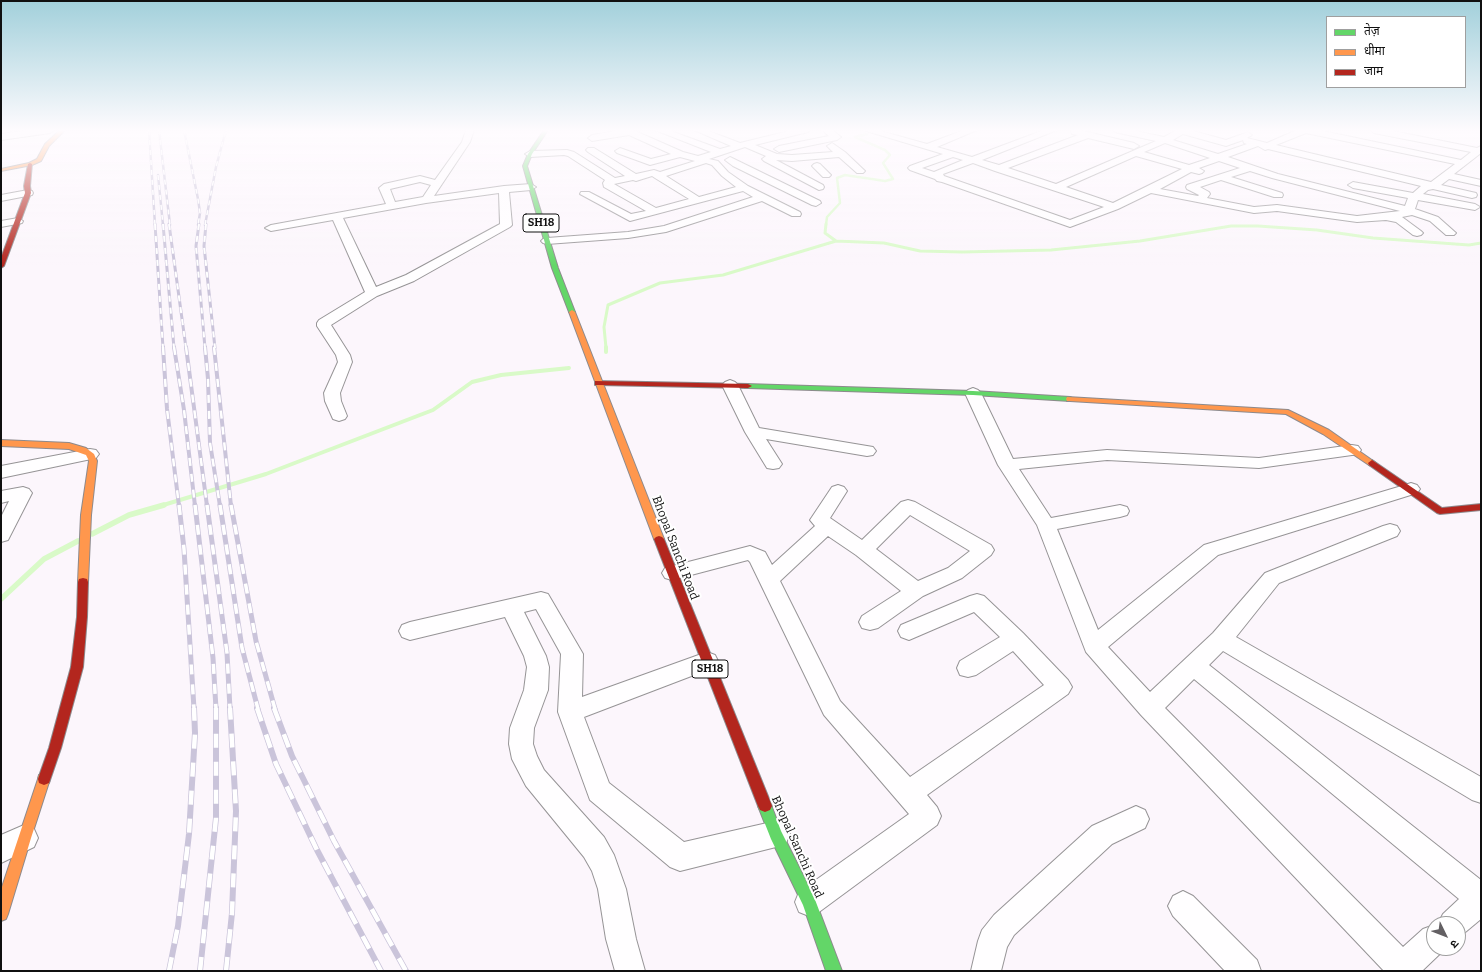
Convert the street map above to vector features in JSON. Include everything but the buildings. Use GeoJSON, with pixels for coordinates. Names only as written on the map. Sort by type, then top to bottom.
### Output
{"type":"FeatureCollection","features":[{"type":"Feature","properties":{"kind":"street"},"geometry":{"type":"LineString","coordinates":[[2,263],[28,193],[27,186],[29,175]]}},
{"type":"Feature","properties":{"kind":"street"},"geometry":{"type":"LineString","coordinates":[[426,200],[443,175]]}},
{"type":"Feature","properties":{"kind":"street","name":"Bhopal Sanchi Road"},"geometry":{"type":"LineString","coordinates":[[528,175],[554,268],[598,383],[706,661],[776,834],[809,902],[834,971]]}},
{"type":"Feature","properties":{"kind":"street"},"geometry":{"type":"LineString","coordinates":[[605,175],[613,181]]}},
{"type":"Feature","properties":{"kind":"street"},"geometry":{"type":"LineString","coordinates":[[632,175],[636,178]]}},
{"type":"Feature","properties":{"kind":"street"},"geometry":{"type":"LineString","coordinates":[[646,175],[613,181],[607,184],[654,211]]}},
{"type":"Feature","properties":{"kind":"street"},"geometry":{"type":"LineString","coordinates":[[727,175],[744,188],[796,214]]}},
{"type":"Feature","properties":{"kind":"street"},"geometry":{"type":"LineString","coordinates":[[759,175],[816,203]]}},
{"type":"Feature","properties":{"kind":"street"},"geometry":{"type":"LineString","coordinates":[[800,175],[819,187]]}},
{"type":"Feature","properties":{"kind":"street"},"geometry":{"type":"LineString","coordinates":[[931,175],[1070,224],[1114,207],[1179,175]]}},
{"type":"Feature","properties":{"kind":"street"},"geometry":{"type":"LineString","coordinates":[[1017,175],[1114,207]]}},
{"type":"Feature","properties":{"kind":"street"},"geometry":{"type":"LineString","coordinates":[[1056,188],[1084,175]]}},
{"type":"Feature","properties":{"kind":"street"},"geometry":{"type":"LineString","coordinates":[[1181,175],[1200,184]]}},
{"type":"Feature","properties":{"kind":"street"},"geometry":{"type":"LineString","coordinates":[[1211,175],[1248,187],[1284,193]]}},
{"type":"Feature","properties":{"kind":"street"},"geometry":{"type":"LineString","coordinates":[[1200,200],[1206,194],[1191,187],[1227,175]]}},
{"type":"Feature","properties":{"kind":"street"},"geometry":{"type":"LineString","coordinates":[[1393,175],[1472,195]]}},
{"type":"Feature","properties":{"kind":"street"},"geometry":{"type":"LineString","coordinates":[[1150,190],[1254,210],[1277,208],[1357,219],[1408,212],[1414,196],[1424,188],[1434,185],[1446,175]]}},
{"type":"Feature","properties":{"kind":"street"},"geometry":{"type":"LineString","coordinates":[[1448,175],[1481,183]]}},
{"type":"Feature","properties":{"kind":"street"},"geometry":{"type":"LineString","coordinates":[[658,176],[697,200]]}},
{"type":"Feature","properties":{"kind":"street"},"geometry":{"type":"LineString","coordinates":[[1248,187],[1276,176],[1409,210],[1434,219],[1450,233]]}},
{"type":"Feature","properties":{"kind":"street"},"geometry":{"type":"LineString","coordinates":[[392,207],[384,188],[420,179],[437,184]]}},
{"type":"Feature","properties":{"kind":"street"},"geometry":{"type":"LineString","coordinates":[[1311,197],[1336,181],[1475,207]]}},
{"type":"Feature","properties":{"kind":"street"},"geometry":{"type":"LineString","coordinates":[[271,228],[426,200],[504,189],[531,187]]}},
{"type":"Feature","properties":{"kind":"street"},"geometry":{"type":"LineString","coordinates":[[585,194],[629,218],[744,188]]}},
{"type":"Feature","properties":{"kind":"street"},"geometry":{"type":"LineString","coordinates":[[339,416],[333,401],[332,393],[345,362],[343,355],[324,326],[324,323],[372,293],[410,278],[506,225],[504,189]]}},
{"type":"Feature","properties":{"kind":"street"},"geometry":{"type":"LineString","coordinates":[[1,198],[28,193]]}},
{"type":"Feature","properties":{"kind":"street"},"geometry":{"type":"LineString","coordinates":[[547,241],[628,235],[666,229],[735,205],[764,198]]}},
{"type":"Feature","properties":{"kind":"street"},"geometry":{"type":"LineString","coordinates":[[1384,216],[1400,220],[1417,233]]}},
{"type":"Feature","properties":{"kind":"street"},"geometry":{"type":"LineString","coordinates":[[337,217],[372,293]]}},
{"type":"Feature","properties":{"kind":"street"},"geometry":{"type":"LineString","coordinates":[[1,224],[18,221]]}},
{"type":"Feature","properties":{"kind":"street"},"geometry":{"type":"LineString","coordinates":[[598,383],[730,385],[972,394],[1288,412],[1326,432],[1411,489],[1440,511],[1481,507]]}},
{"type":"Feature","properties":{"kind":"street"},"geometry":{"type":"LineString","coordinates":[[730,385],[753,432],[773,464]]}},
{"type":"Feature","properties":{"kind":"street"},"geometry":{"type":"LineString","coordinates":[[972,394],[1007,465],[1046,524],[1094,646],[1149,708],[1403,970],[1426,948]]}},
{"type":"Feature","properties":{"kind":"street"},"geometry":{"type":"LineString","coordinates":[[753,432],[867,452]]}},
{"type":"Feature","properties":{"kind":"street"},"geometry":{"type":"LineString","coordinates":[[1,443],[69,446],[83,450],[90,454],[93,461],[86,515],[82,617],[77,667],[55,748],[12,843],[1,914]]}},
{"type":"Feature","properties":{"kind":"street"},"geometry":{"type":"LineString","coordinates":[[1007,465],[1107,455],[1259,463],[1352,450]]}},
{"type":"Feature","properties":{"kind":"street"},"geometry":{"type":"LineString","coordinates":[[1,472],[90,454]]}},
{"type":"Feature","properties":{"kind":"street"},"geometry":{"type":"LineString","coordinates":[[1094,646],[1211,550],[1411,489]]}},
{"type":"Feature","properties":{"kind":"street"},"geometry":{"type":"LineString","coordinates":[[838,491],[819,520],[864,550],[916,591]]}},
{"type":"Feature","properties":{"kind":"street"},"geometry":{"type":"LineString","coordinates":[[1,497],[23,493],[1,535]]}},
{"type":"Feature","properties":{"kind":"street"},"geometry":{"type":"LineString","coordinates":[[864,550],[908,506],[984,550],[955,572],[916,591],[870,622]]}},
{"type":"Feature","properties":{"kind":"street"},"geometry":{"type":"LineString","coordinates":[[1046,524],[1120,511]]}},
{"type":"Feature","properties":{"kind":"street"},"geometry":{"type":"LineString","coordinates":[[768,580],[828,525]]}},
{"type":"Feature","properties":{"kind":"street"},"geometry":{"type":"LineString","coordinates":[[1149,708],[1221,639],[1272,578],[1390,531]]}},
{"type":"Feature","properties":{"kind":"street"},"geometry":{"type":"LineString","coordinates":[[672,573],[750,553],[758,557],[832,708],[928,816],[809,902]]}},
{"type":"Feature","properties":{"kind":"street"},"geometry":{"type":"LineString","coordinates":[[410,632],[541,600],[572,654],[570,712],[599,791],[680,857],[776,834]]}},
{"type":"Feature","properties":{"kind":"street"},"geometry":{"type":"LineString","coordinates":[[907,794],[1060,687],[1015,639],[977,602],[909,631]]}},
{"type":"Feature","properties":{"kind":"street"},"geometry":{"type":"LineString","coordinates":[[511,607],[535,656],[538,667],[536,690],[522,728],[521,744],[525,759],[535,778],[594,847],[604,865],[612,889],[621,939],[630,971]]}},
{"type":"Feature","properties":{"kind":"street"},"geometry":{"type":"LineString","coordinates":[[968,668],[1015,639]]}},
{"type":"Feature","properties":{"kind":"street"},"geometry":{"type":"LineString","coordinates":[[1221,639],[1481,792]]}},
{"type":"Feature","properties":{"kind":"street"},"geometry":{"type":"LineString","coordinates":[[570,712],[706,661]]}},
{"type":"Feature","properties":{"kind":"street"},"geometry":{"type":"LineString","coordinates":[[1193,665],[1481,899],[1462,916]]}},
{"type":"Feature","properties":{"kind":"street"},"geometry":{"type":"LineString","coordinates":[[986,971],[993,941],[1004,925],[1102,835],[1136,819]]}},
{"type":"Feature","properties":{"kind":"street"},"geometry":{"type":"LineString","coordinates":[[1183,906],[1246,971]]}},
{"type":"Feature","properties":{"kind":"waterway"},"geometry":{"type":"LineString","coordinates":[[826,225],[827,217],[840,203],[837,178],[844,175]]}},
{"type":"Feature","properties":{"kind":"waterway"},"geometry":{"type":"LineString","coordinates":[[847,175],[885,181],[893,179],[891,175]]}},
{"type":"Feature","properties":{"kind":"waterway"},"geometry":{"type":"LineString","coordinates":[[826,224],[825,233],[836,241]]}},
{"type":"Feature","properties":{"kind":"waterway"},"geometry":{"type":"LineString","coordinates":[[836,241],[884,243],[920,251],[962,252],[1051,250],[1140,241],[1231,226],[1258,226],[1317,230],[1373,238],[1469,245],[1481,243]]}},
{"type":"Feature","properties":{"kind":"waterway"},"geometry":{"type":"LineString","coordinates":[[606,348],[604,327],[608,305],[660,283],[723,275],[836,241]]}},
{"type":"Feature","properties":{"kind":"waterway"},"geometry":{"type":"LineString","coordinates":[[160,506],[266,474],[433,410],[472,382],[501,375],[569,368]]}},
{"type":"Feature","properties":{"kind":"waterway"},"geometry":{"type":"LineString","coordinates":[[92,534],[129,515],[164,505]]}},
{"type":"Feature","properties":{"kind":"waterway"},"geometry":{"type":"LineString","coordinates":[[1,599],[44,559],[78,541]]}},
{"type":"Feature","properties":{"kind":"railway"},"geometry":{"type":"LineString","coordinates":[[152,175],[155,225]]}},
{"type":"Feature","properties":{"kind":"railway"},"geometry":{"type":"LineString","coordinates":[[158,175],[163,225]]}},
{"type":"Feature","properties":{"kind":"railway"},"geometry":{"type":"LineString","coordinates":[[164,175],[170,225]]}},
{"type":"Feature","properties":{"kind":"railway"},"geometry":{"type":"LineString","coordinates":[[193,175],[200,213],[198,225]]}},
{"type":"Feature","properties":{"kind":"railway"},"geometry":{"type":"LineString","coordinates":[[205,225],[214,175]]}},
{"type":"Feature","properties":{"kind":"railway"},"geometry":{"type":"LineString","coordinates":[[155,224],[163,348]]}},
{"type":"Feature","properties":{"kind":"railway"},"geometry":{"type":"LineString","coordinates":[[163,224],[174,348]]}},
{"type":"Feature","properties":{"kind":"railway"},"geometry":{"type":"LineString","coordinates":[[169,224],[186,348]]}},
{"type":"Feature","properties":{"kind":"railway"},"geometry":{"type":"LineString","coordinates":[[199,224],[196,246],[205,348]]}},
{"type":"Feature","properties":{"kind":"railway"},"geometry":{"type":"LineString","coordinates":[[206,224],[204,246],[215,348]]}},
{"type":"Feature","properties":{"kind":"railway"},"geometry":{"type":"LineString","coordinates":[[163,347],[167,409],[179,506]]}},
{"type":"Feature","properties":{"kind":"railway"},"geometry":{"type":"LineString","coordinates":[[174,347],[184,410],[195,506]]}},
{"type":"Feature","properties":{"kind":"railway"},"geometry":{"type":"LineString","coordinates":[[186,347],[207,506]]}},
{"type":"Feature","properties":{"kind":"railway"},"geometry":{"type":"LineString","coordinates":[[205,347],[208,379],[210,443],[220,506]]}},
{"type":"Feature","properties":{"kind":"railway"},"geometry":{"type":"LineString","coordinates":[[214,347],[231,506]]}},
{"type":"Feature","properties":{"kind":"railway"},"geometry":{"type":"LineString","coordinates":[[179,505],[184,549],[194,709]]}},
{"type":"Feature","properties":{"kind":"railway"},"geometry":{"type":"LineString","coordinates":[[195,505],[213,658],[216,709]]}},
{"type":"Feature","properties":{"kind":"railway"},"geometry":{"type":"LineString","coordinates":[[207,505],[227,653],[230,709]]}},
{"type":"Feature","properties":{"kind":"railway"},"geometry":{"type":"LineString","coordinates":[[220,505],[242,648],[258,709]]}},
{"type":"Feature","properties":{"kind":"railway"},"geometry":{"type":"LineString","coordinates":[[231,505],[256,641],[275,709]]}},
{"type":"Feature","properties":{"kind":"railway"},"geometry":{"type":"LineString","coordinates":[[169,971],[178,926],[189,834],[195,733],[194,708]]}},
{"type":"Feature","properties":{"kind":"railway"},"geometry":{"type":"LineString","coordinates":[[226,971],[232,913],[236,811],[230,708]]}},
{"type":"Feature","properties":{"kind":"railway"},"geometry":{"type":"LineString","coordinates":[[257,708],[276,764],[317,850],[381,971]]}},
{"type":"Feature","properties":{"kind":"railway"},"geometry":{"type":"LineString","coordinates":[[274,708],[292,756],[334,841],[406,971]]}},
{"type":"Feature","properties":{"kind":"railway"},"geometry":{"type":"LineString","coordinates":[[200,971],[216,818],[216,709]]}},
{"type":"Feature","properties":{"kind":"traffic: fast"},"geometry":{"type":"LineString","coordinates":[[528,175],[555,268],[572,312]]}},
{"type":"Feature","properties":{"kind":"traffic: fast"},"geometry":{"type":"LineString","coordinates":[[748,386],[973,393],[1070,399]]}},
{"type":"Feature","properties":{"kind":"traffic: fast"},"geometry":{"type":"LineString","coordinates":[[765,806],[776,834],[809,902],[834,971]]}},
{"type":"Feature","properties":{"kind":"traffic: slow"},"geometry":{"type":"LineString","coordinates":[[572,312],[659,539]]}},
{"type":"Feature","properties":{"kind":"traffic: slow"},"geometry":{"type":"LineString","coordinates":[[1070,399],[1288,412],[1326,432],[1372,463]]}},
{"type":"Feature","properties":{"kind":"traffic: slow"},"geometry":{"type":"LineString","coordinates":[[1,443],[69,446],[83,450],[90,454],[93,461],[86,515],[83,582]]}},
{"type":"Feature","properties":{"kind":"traffic: slow"},"geometry":{"type":"LineString","coordinates":[[1,914],[44,779]]}},
{"type":"Feature","properties":{"kind":"traffic: jam"},"geometry":{"type":"LineString","coordinates":[[1,266],[28,193],[28,175]]}},
{"type":"Feature","properties":{"kind":"traffic: jam"},"geometry":{"type":"LineString","coordinates":[[598,383],[748,386]]}},
{"type":"Feature","properties":{"kind":"traffic: jam"},"geometry":{"type":"LineString","coordinates":[[1372,463],[1440,511],[1481,507]]}},
{"type":"Feature","properties":{"kind":"traffic: jam"},"geometry":{"type":"LineString","coordinates":[[659,539],[765,806]]}},
{"type":"Feature","properties":{"kind":"traffic: jam"},"geometry":{"type":"LineString","coordinates":[[44,779],[55,748],[77,667],[82,617],[83,582]]}}]}
